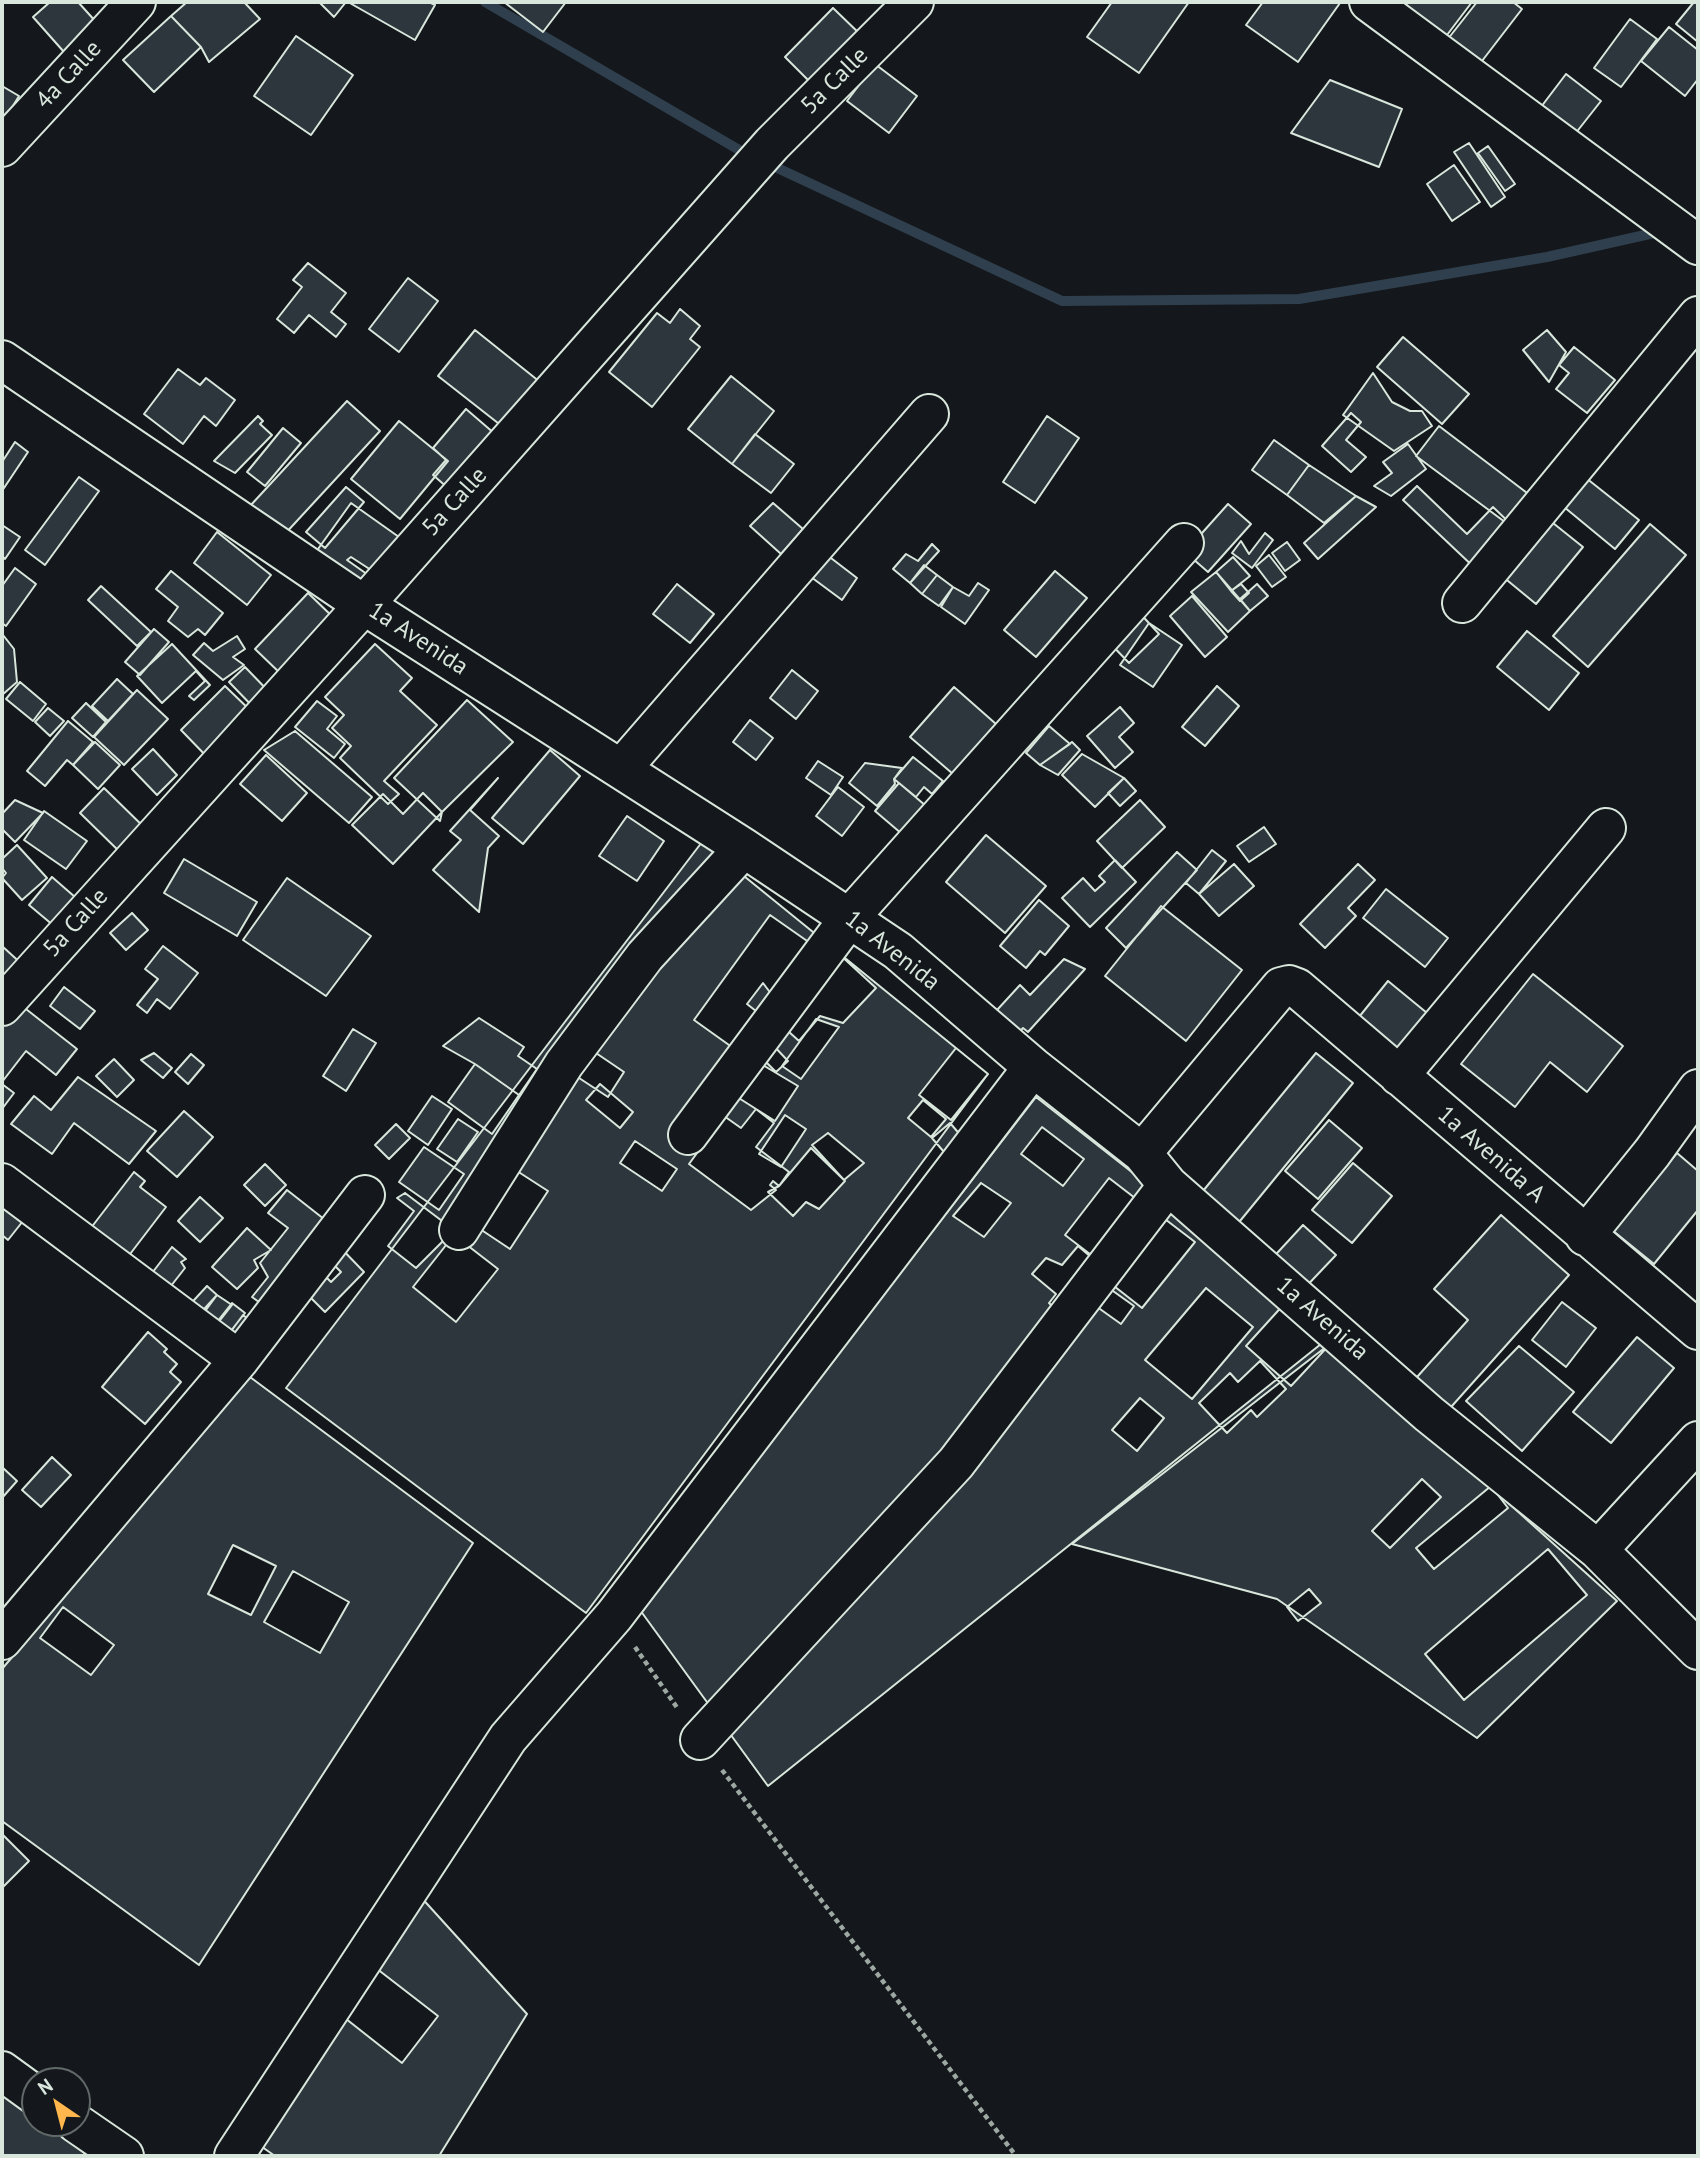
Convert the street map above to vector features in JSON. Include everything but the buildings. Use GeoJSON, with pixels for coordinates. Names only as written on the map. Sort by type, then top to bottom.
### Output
{"type":"FeatureCollection","features":[{"type":"Feature","properties":{"kind":"street","name":"4a Calle"},"geometry":{"type":"LineString","coordinates":[[2,147],[136,2]]}},
{"type":"Feature","properties":{"kind":"street","name":"5a Calle"},"geometry":{"type":"LineString","coordinates":[[2,1006],[364,605],[772,144],[914,2]]}},
{"type":"Feature","properties":{"kind":"street"},"geometry":{"type":"LineString","coordinates":[[1369,2],[1698,245]]}},
{"type":"Feature","properties":{"kind":"street"},"geometry":{"type":"LineString","coordinates":[[1462,603],[1698,316]]}},
{"type":"Feature","properties":{"kind":"street","name":"1a Avenida"},"geometry":{"type":"LineString","coordinates":[[2,360],[364,605],[744,848],[898,951],[1033,1067],[1142,1153],[1168,1185],[1429,1414],[1598,1549],[1697,1648]]}},
{"type":"Feature","properties":{"kind":"street"},"geometry":{"type":"LineString","coordinates":[[621,769],[929,414]]}},
{"type":"Feature","properties":{"kind":"street"},"geometry":{"type":"LineString","coordinates":[[688,1135],[850,917],[1184,543]]}},
{"type":"Feature","properties":{"kind":"street"},"geometry":{"type":"LineString","coordinates":[[1399,1076],[1606,828]]}},
{"type":"Feature","properties":{"kind":"street"},"geometry":{"type":"LineString","coordinates":[[459,1230],[572,1053],[645,956],[744,848]]}},
{"type":"Feature","properties":{"kind":"street","name":"1a Avenida A"},"geometry":{"type":"LineString","coordinates":[[1142,1153],[1281,987],[1289,985],[1297,988],[1698,1330]]}},
{"type":"Feature","properties":{"kind":"street"},"geometry":{"type":"LineString","coordinates":[[234,2156],[508,1738],[614,1616],[1033,1067]]}},
{"type":"Feature","properties":{"kind":"street"},"geometry":{"type":"LineString","coordinates":[[1585,1236],[1652,1153],[1698,1089]]}},
{"type":"Feature","properties":{"kind":"street"},"geometry":{"type":"LineString","coordinates":[[2,1183],[239,1360]]}},
{"type":"Feature","properties":{"kind":"street"},"geometry":{"type":"LineString","coordinates":[[700,1741],[956,1463],[1168,1185]]}},
{"type":"Feature","properties":{"kind":"street"},"geometry":{"type":"LineString","coordinates":[[2,1640],[239,1360],[365,1195]]}},
{"type":"Feature","properties":{"kind":"street"},"geometry":{"type":"LineString","coordinates":[[1598,1549],[1698,1441]]}},
{"type":"Feature","properties":{"kind":"street"},"geometry":{"type":"LineString","coordinates":[[2,2071],[21,2085]]}},
{"type":"Feature","properties":{"kind":"street"},"geometry":{"type":"LineString","coordinates":[[91,2133],[124,2156]]}},
{"type":"Feature","properties":{"kind":"path"},"geometry":{"type":"LineString","coordinates":[[614,1616],[700,1741],[1016,2156]]}},
{"type":"Feature","properties":{"kind":"waterway"},"geometry":{"type":"LineString","coordinates":[[485,2],[741,151],[1062,301],[1299,299],[1547,257],[1654,233]]}}]}
